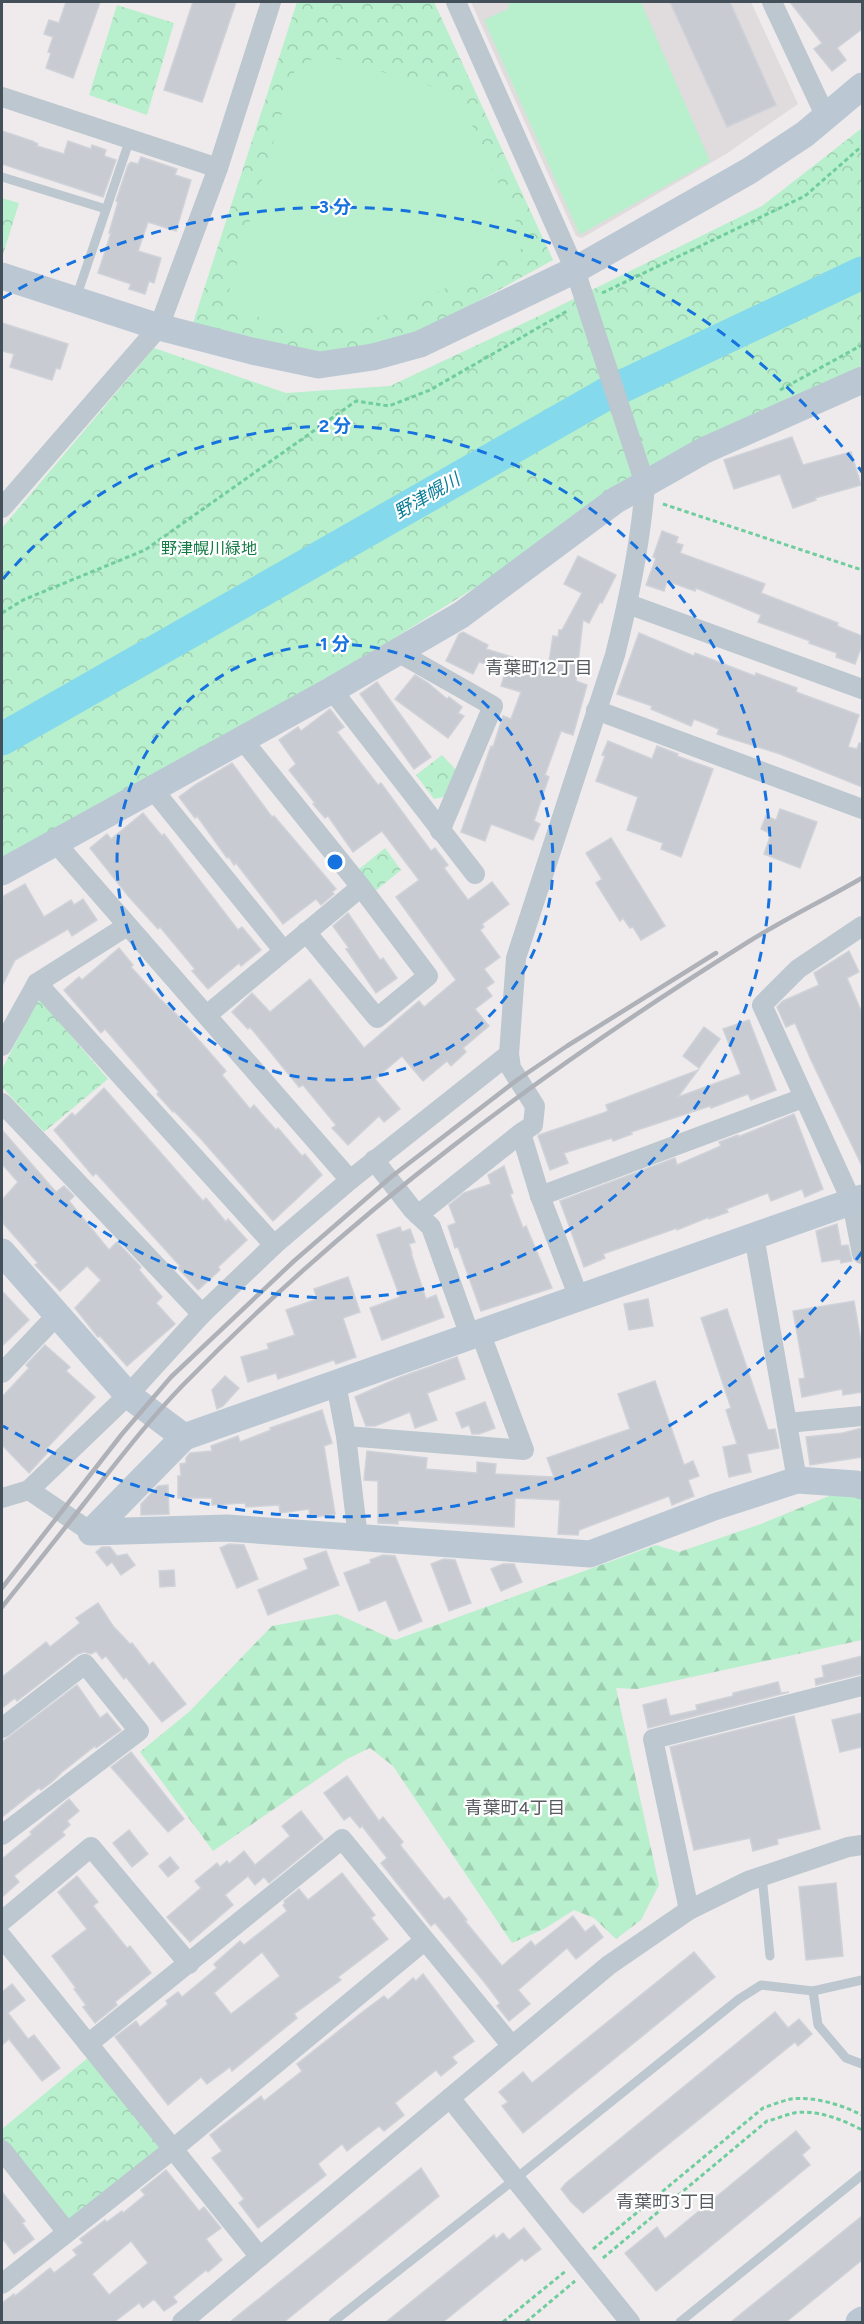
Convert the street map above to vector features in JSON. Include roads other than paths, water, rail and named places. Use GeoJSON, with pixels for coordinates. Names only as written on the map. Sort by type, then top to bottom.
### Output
{"type":"FeatureCollection","features":[{"type":"Feature","properties":{"kind":"street"},"geometry":{"type":"LineString","coordinates":[[2,508],[159,327],[218,168],[272,2]]}},
{"type":"Feature","properties":{"kind":"street"},"geometry":{"type":"LineString","coordinates":[[418,1215],[533,1125],[535,1106],[511,1068],[509,1054],[516,958],[615,655],[628,604],[642,481],[575,270],[456,2]]}},
{"type":"Feature","properties":{"kind":"street"},"geometry":{"type":"LineString","coordinates":[[772,2],[825,115]]}},
{"type":"Feature","properties":{"kind":"street"},"geometry":{"type":"LineString","coordinates":[[2,276],[159,327],[252,351],[319,365],[373,357],[420,344],[575,270],[749,171],[805,134],[862,86]]}},
{"type":"Feature","properties":{"kind":"street"},"geometry":{"type":"LineString","coordinates":[[2,97],[218,168]]}},
{"type":"Feature","properties":{"kind":"street"},"geometry":{"type":"LineString","coordinates":[[2,872],[151,787],[332,690],[461,615],[642,481],[703,451],[862,380]]}},
{"type":"Feature","properties":{"kind":"street"},"geometry":{"type":"LineString","coordinates":[[628,604],[862,689]]}},
{"type":"Feature","properties":{"kind":"street"},"geometry":{"type":"LineString","coordinates":[[396,651],[494,706],[440,831]]}},
{"type":"Feature","properties":{"kind":"street"},"geometry":{"type":"LineString","coordinates":[[332,690],[475,874]]}},
{"type":"Feature","properties":{"kind":"street"},"geometry":{"type":"LineString","coordinates":[[596,711],[862,809]]}},
{"type":"Feature","properties":{"kind":"street"},"geometry":{"type":"LineString","coordinates":[[242,739],[361,887],[428,976],[377,1018],[306,932]]}},
{"type":"Feature","properties":{"kind":"street"},"geometry":{"type":"LineString","coordinates":[[151,787],[284,950]]}},
{"type":"Feature","properties":{"kind":"street"},"geometry":{"type":"LineString","coordinates":[[54,841],[350,1179]]}},
{"type":"Feature","properties":{"kind":"street"},"geometry":{"type":"LineString","coordinates":[[207,1015],[361,887]]}},
{"type":"Feature","properties":{"kind":"street"},"geometry":{"type":"LineString","coordinates":[[2,1046],[37,983],[127,926]]}},
{"type":"Feature","properties":{"kind":"street"},"geometry":{"type":"LineString","coordinates":[[860,935],[798,969],[762,1005],[804,1098],[857,1200],[862,1254]]}},
{"type":"Feature","properties":{"kind":"street"},"geometry":{"type":"LineString","coordinates":[[37,983],[274,1245]]}},
{"type":"Feature","properties":{"kind":"street"},"geometry":{"type":"LineString","coordinates":[[2,1498],[29,1490],[128,1395],[202,1314],[274,1245],[350,1179],[509,1054]]}},
{"type":"Feature","properties":{"kind":"street"},"geometry":{"type":"LineString","coordinates":[[540,1196],[804,1098]]}},
{"type":"Feature","properties":{"kind":"street"},"geometry":{"type":"LineString","coordinates":[[2,1103],[202,1314]]}},
{"type":"Feature","properties":{"kind":"street"},"geometry":{"type":"LineString","coordinates":[[521,1133],[540,1196],[579,1298]]}},
{"type":"Feature","properties":{"kind":"street"},"geometry":{"type":"LineString","coordinates":[[346,1436],[524,1450],[431,1227],[418,1215],[374,1160]]}},
{"type":"Feature","properties":{"kind":"street"},"geometry":{"type":"LineString","coordinates":[[91,1533],[184,1437],[857,1200]]}},
{"type":"Feature","properties":{"kind":"street"},"geometry":{"type":"LineString","coordinates":[[754,1236],[797,1480]]}},
{"type":"Feature","properties":{"kind":"street"},"geometry":{"type":"LineString","coordinates":[[2,1252],[128,1395],[184,1437]]}},
{"type":"Feature","properties":{"kind":"street"},"geometry":{"type":"LineString","coordinates":[[2,1373],[57,1315]]}},
{"type":"Feature","properties":{"kind":"street"},"geometry":{"type":"LineString","coordinates":[[336,1384],[346,1436],[358,1538]]}},
{"type":"Feature","properties":{"kind":"street"},"geometry":{"type":"LineString","coordinates":[[787,1423],[862,1416]]}},
{"type":"Feature","properties":{"kind":"street"},"geometry":{"type":"LineString","coordinates":[[29,1490],[91,1533],[227,1528],[590,1554],[797,1480],[862,1486]]}},
{"type":"Feature","properties":{"kind":"street"},"geometry":{"type":"LineString","coordinates":[[2,1728],[85,1664],[138,1731],[2,1835]]}},
{"type":"Feature","properties":{"kind":"street"},"geometry":{"type":"LineString","coordinates":[[689,1910],[653,1739],[862,1686]]}},
{"type":"Feature","properties":{"kind":"street"},"geometry":{"type":"LineString","coordinates":[[88,2044],[342,1839],[512,2046]]}},
{"type":"Feature","properties":{"kind":"street"},"geometry":{"type":"LineString","coordinates":[[182,2322],[609,1965],[689,1910],[762,1876],[848,1847],[862,1845]]}},
{"type":"Feature","properties":{"kind":"street"},"geometry":{"type":"LineString","coordinates":[[2,1921],[91,1847],[189,1964]]}},
{"type":"Feature","properties":{"kind":"street"},"geometry":{"type":"LineString","coordinates":[[2,1937],[260,2257]]}},
{"type":"Feature","properties":{"kind":"street"},"geometry":{"type":"LineString","coordinates":[[2,2284],[66,2231],[173,2149],[424,1941]]}},
{"type":"Feature","properties":{"kind":"street"},"geometry":{"type":"LineString","coordinates":[[450,2098],[630,2322]]}},
{"type":"Feature","properties":{"kind":"street"},"geometry":{"type":"LineString","coordinates":[[2,2150],[66,2231]]}},
{"type":"Feature","properties":{"kind":"lane"},"geometry":{"type":"LineString","coordinates":[[75,300],[130,139]]}},
{"type":"Feature","properties":{"kind":"lane"},"geometry":{"type":"LineString","coordinates":[[2,177],[106,209]]}},
{"type":"Feature","properties":{"kind":"lane"},"geometry":{"type":"LineString","coordinates":[[762,1876],[770,1956]]}},
{"type":"Feature","properties":{"kind":"lane"},"geometry":{"type":"LineString","coordinates":[[333,2322],[515,2180],[738,1999],[761,1985],[813,1991],[862,1980]]}},
{"type":"Feature","properties":{"kind":"lane"},"geometry":{"type":"LineString","coordinates":[[813,1991],[818,2025],[846,2058],[862,2064]]}},
{"type":"Feature","properties":{"kind":"lane"},"geometry":{"type":"LineString","coordinates":[[680,2322],[862,2175]]}},
{"type":"Feature","properties":{"kind":"waterway","name":"野津幌川"},"geometry":{"type":"LineString","coordinates":[[2,739],[606,394],[862,273]]}},
{"type":"Feature","properties":{"kind":"railway"},"geometry":{"type":"LineString","coordinates":[[2,1607],[130,1445],[171,1397],[313,1261],[381,1203],[523,1093],[597,1041],[748,942],[862,878]]}},
{"type":"Feature","properties":{"kind":"railway"},"geometry":{"type":"LineString","coordinates":[[2,1588],[122,1434],[171,1377],[294,1261],[391,1177],[517,1080],[716,953]]}},
{"type":"Feature","properties":{"kind":"district","name":"青葉町12丁目"},"geometry":{"type":"Point","coordinates":[539,668]}},
{"type":"Feature","properties":{"kind":"district","name":"青葉町4丁目"},"geometry":{"type":"Point","coordinates":[515,1808]}},
{"type":"Feature","properties":{"kind":"district","name":"青葉町3丁目"},"geometry":{"type":"Point","coordinates":[666,2202]}},
{"type":"Feature","properties":{"kind":"park label","name":"野津幌川緑地"},"geometry":{"type":"Point","coordinates":[209,548]}}]}
